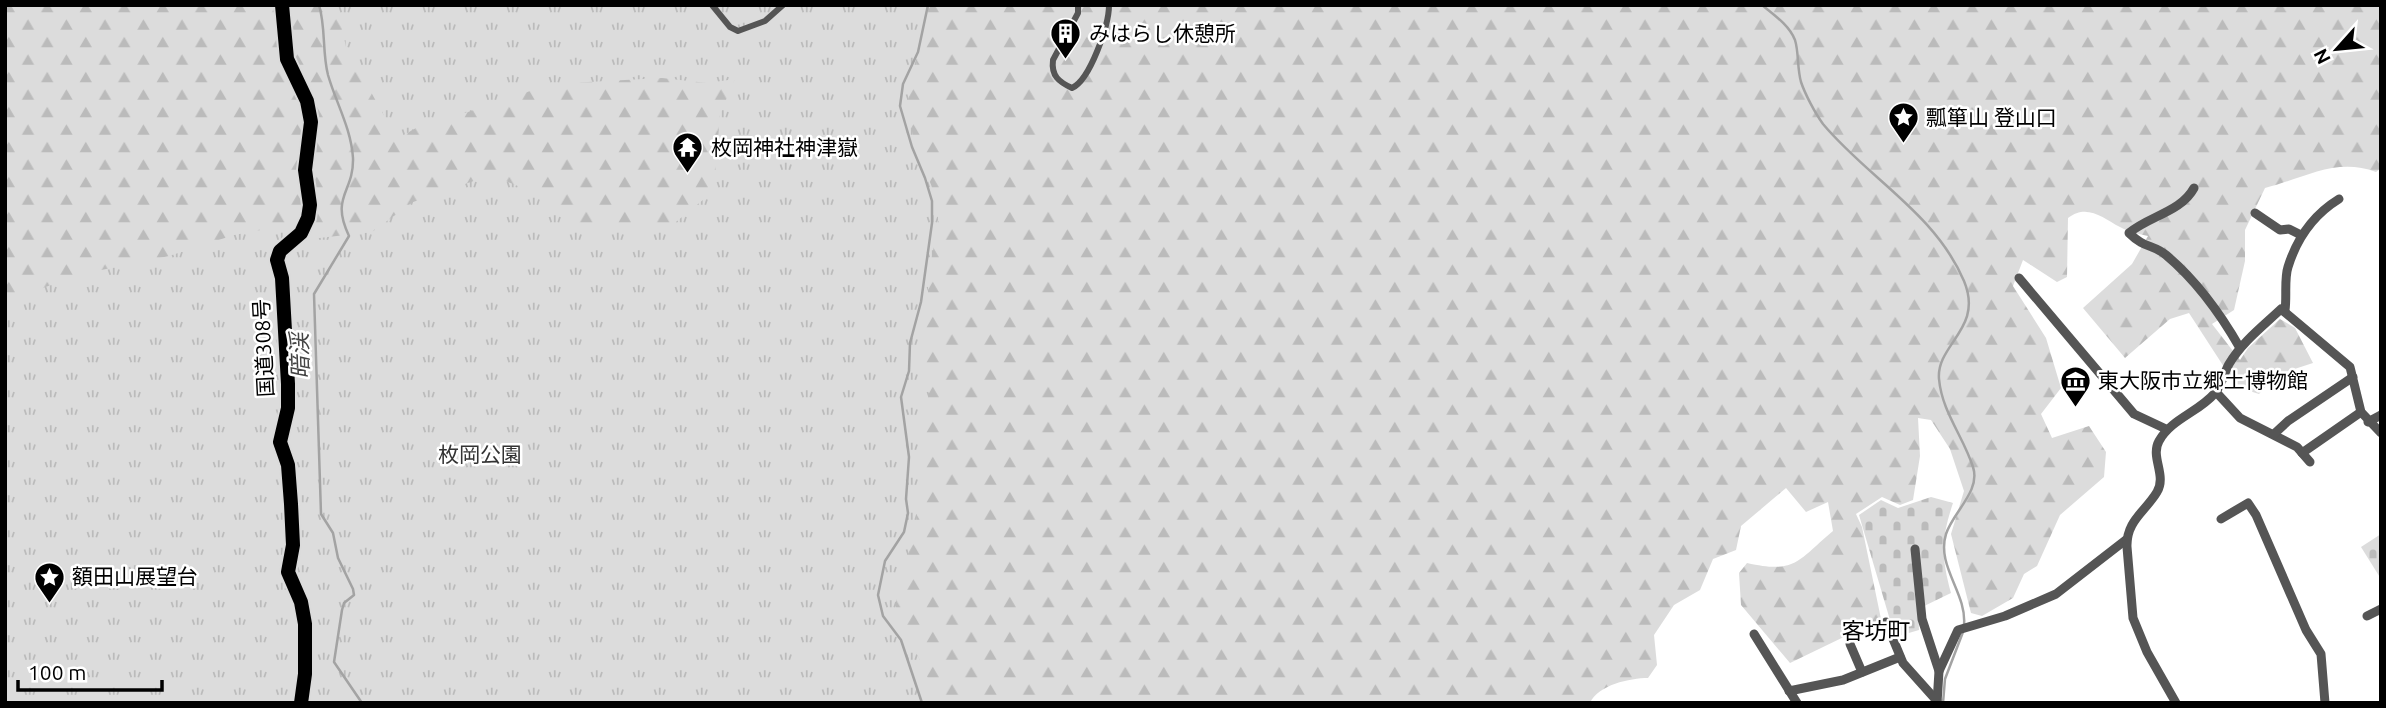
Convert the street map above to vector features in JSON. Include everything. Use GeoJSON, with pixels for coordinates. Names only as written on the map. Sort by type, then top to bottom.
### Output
{"type":"FeatureCollection","features":[{"type":"Feature","properties":{"kind":"highway","name":"国道308号"},"geometry":{"type":"LineString","coordinates":[[282,5],[287,60],[307,101],[312,122],[305,170],[310,205],[308,218],[301,233],[280,251],[277,260],[282,278],[288,384],[288,408],[280,442],[288,465],[291,504],[293,545],[288,572],[301,602],[304,624],[304,674],[300,703]]}},
{"type":"Feature","properties":{"kind":"street"},"geometry":{"type":"LineString","coordinates":[[712,5],[730,27],[738,30],[765,21],[783,5]]}},
{"type":"Feature","properties":{"kind":"street"},"geometry":{"type":"LineString","coordinates":[[1078,5],[1078,13],[1053,60],[1052,68],[1061,83],[1072,88],[1080,84],[1090,68],[1109,5]]}},
{"type":"Feature","properties":{"kind":"street"},"geometry":{"type":"LineString","coordinates":[[2194,188],[2174,209],[2141,223],[2129,233],[2140,245],[2164,253],[2202,290],[2218,309],[2240,348]]}},
{"type":"Feature","properties":{"kind":"street"},"geometry":{"type":"LineString","coordinates":[[2339,199],[2325,208],[2301,235],[2287,269],[2285,310],[2317,342],[2350,367],[2361,412],[2381,433]]}},
{"type":"Feature","properties":{"kind":"street"},"geometry":{"type":"LineString","coordinates":[[2255,212],[2280,230],[2289,229],[2301,235]]}},
{"type":"Feature","properties":{"kind":"street"},"geometry":{"type":"LineString","coordinates":[[2019,278],[2133,414],[2166,429]]}},
{"type":"Feature","properties":{"kind":"street"},"geometry":{"type":"LineString","coordinates":[[2176,703],[2147,652],[2133,618],[2127,539],[2135,516],[2156,494],[2162,481],[2156,454],[2157,444],[2166,429],[2189,415],[2216,392],[2240,348],[2281,309],[2285,310]]}},
{"type":"Feature","properties":{"kind":"street"},"geometry":{"type":"LineString","coordinates":[[2274,434],[2288,421],[2353,377]]}},
{"type":"Feature","properties":{"kind":"street"},"geometry":{"type":"LineString","coordinates":[[2216,392],[2239,418],[2258,429],[2274,434],[2302,453],[2310,462]]}},
{"type":"Feature","properties":{"kind":"street"},"geometry":{"type":"LineString","coordinates":[[2302,453],[2361,412]]}},
{"type":"Feature","properties":{"kind":"street"},"geometry":{"type":"LineString","coordinates":[[2368,422],[2381,415]]}},
{"type":"Feature","properties":{"kind":"street"},"geometry":{"type":"LineString","coordinates":[[2221,519],[2243,503],[2248,503],[2256,515],[2301,620],[2321,654],[2325,703]]}},
{"type":"Feature","properties":{"kind":"street"},"geometry":{"type":"LineString","coordinates":[[1937,702],[1939,671],[1958,630],[2005,616],[2056,594],[2127,539]]}},
{"type":"Feature","properties":{"kind":"street"},"geometry":{"type":"LineString","coordinates":[[1914,549],[1922,619],[1939,671]]}},
{"type":"Feature","properties":{"kind":"street"},"geometry":{"type":"LineString","coordinates":[[2367,617],[2381,609]]}},
{"type":"Feature","properties":{"kind":"street"},"geometry":{"type":"LineString","coordinates":[[1886,622],[1900,657],[1937,702]]}},
{"type":"Feature","properties":{"kind":"street"},"geometry":{"type":"LineString","coordinates":[[1754,634],[1797,703]]}},
{"type":"Feature","properties":{"kind":"street"},"geometry":{"type":"LineString","coordinates":[[1850,644],[1862,673]]}},
{"type":"Feature","properties":{"kind":"street"},"geometry":{"type":"LineString","coordinates":[[1790,691],[1843,680],[1900,657]]}},
{"type":"Feature","properties":{"kind":"green space"},"geometry":{"type":"Polygon","coordinates":[[[5,5],[2381,5],[2381,168],[2376,172],[2361,168],[2334,168],[2265,188],[2245,230],[2245,261],[2234,310],[2212,324],[2240,360],[2248,348],[2280,319],[2295,328],[2313,363],[2276,375],[2259,394],[2237,387],[2189,313],[2170,319],[2125,358],[2083,308],[2132,264],[2148,236],[2127,230],[2088,212],[2068,218],[2067,277],[2057,282],[2023,260],[2013,286],[2046,338],[2061,388],[2041,414],[2052,438],[2089,426],[2106,452],[2104,477],[2060,515],[2037,566],[2024,574],[2013,598],[1982,616],[1971,613],[1951,534],[1964,491],[1950,449],[1931,420],[1918,418],[1920,456],[1913,500],[1900,505],[1882,497],[1856,514],[1862,527],[1881,619],[1790,663],[1741,605],[1739,573],[1747,563],[1776,567],[1795,562],[1833,531],[1828,502],[1806,512],[1786,488],[1741,526],[1736,550],[1713,559],[1700,590],[1674,605],[1654,635],[1657,665],[1648,678],[1632,679],[1607,687],[1590,703],[5,703],[5,5]]]}},
{"type":"Feature","properties":{"kind":"green space","name":"枚岡公園"},"geometry":{"type":"Polygon","coordinates":[[[337,5],[930,5],[906,109],[917,150],[938,202],[938,226],[928,276],[928,304],[918,362],[929,393],[916,523],[895,605],[939,703],[5,703],[5,309],[22,296],[77,275],[169,256],[234,235],[267,229],[319,238],[372,232],[413,202],[491,175],[535,193],[583,230],[638,225],[666,230],[714,191],[720,114],[735,79],[707,83],[662,78],[551,84],[468,112],[428,121],[397,139],[346,47],[337,5]]]}},
{"type":"Feature","properties":{"kind":"green space"},"geometry":{"type":"Polygon","coordinates":[[[1931,497],[1953,503],[1946,527],[1944,548],[1951,593],[1918,609],[1919,630],[1895,637],[1859,515],[1881,500],[1898,508],[1931,497]]]}},
{"type":"Feature","properties":{"kind":"green space"},"geometry":{"type":"Polygon","coordinates":[[[2381,534],[2381,579],[2361,547],[2381,534]]]}},
{"type":"Feature","properties":{"kind":"waterway","name":"暗渓"},"geometry":{"type":"LineString","coordinates":[[319,5],[328,75],[346,126],[353,158],[342,203],[344,223],[349,236],[314,294],[321,514],[333,533],[338,558],[354,595],[344,603],[334,662],[362,703]]}},
{"type":"Feature","properties":{"kind":"waterway"},"geometry":{"type":"LineString","coordinates":[[922,703],[901,640],[883,616],[878,595],[885,561],[904,532],[908,513],[906,499],[909,457],[901,397],[909,371],[910,343],[921,302],[932,223],[932,201],[900,106],[903,84],[918,52],[928,5]]}},
{"type":"Feature","properties":{"kind":"waterway"},"geometry":{"type":"LineString","coordinates":[[1762,5],[1781,21],[1795,40],[1801,82],[1823,124],[1919,216],[1936,235],[1964,281],[1969,298],[1968,312],[1964,324],[1944,356],[1939,379],[1944,402],[1969,456],[1974,476],[1970,493],[1949,526],[1944,546],[1948,568],[1964,613],[1964,625]]}},
{"type":"Feature","properties":{"kind":"waterway"},"geometry":{"type":"LineString","coordinates":[[1943,703],[1945,679],[1963,632]]}},
{"type":"Feature","properties":{"kind":"place","name":"みはらし休憩所"},"geometry":{"type":"Point","coordinates":[1066,61]}},
{"type":"Feature","properties":{"kind":"place","name":"瓢箪山 登山口"},"geometry":{"type":"Point","coordinates":[1903,145]}},
{"type":"Feature","properties":{"kind":"place","name":"枚岡神社神津嶽"},"geometry":{"type":"Point","coordinates":[688,175]}},
{"type":"Feature","properties":{"kind":"place","name":"東大阪市立郷土博物館"},"geometry":{"type":"Point","coordinates":[2075,408]}},
{"type":"Feature","properties":{"kind":"place","name":"額田山展望台"},"geometry":{"type":"Point","coordinates":[49,604]}},
{"type":"Feature","properties":{"kind":"district","name":"客坊町"},"geometry":{"type":"Point","coordinates":[1876,631]}}]}
